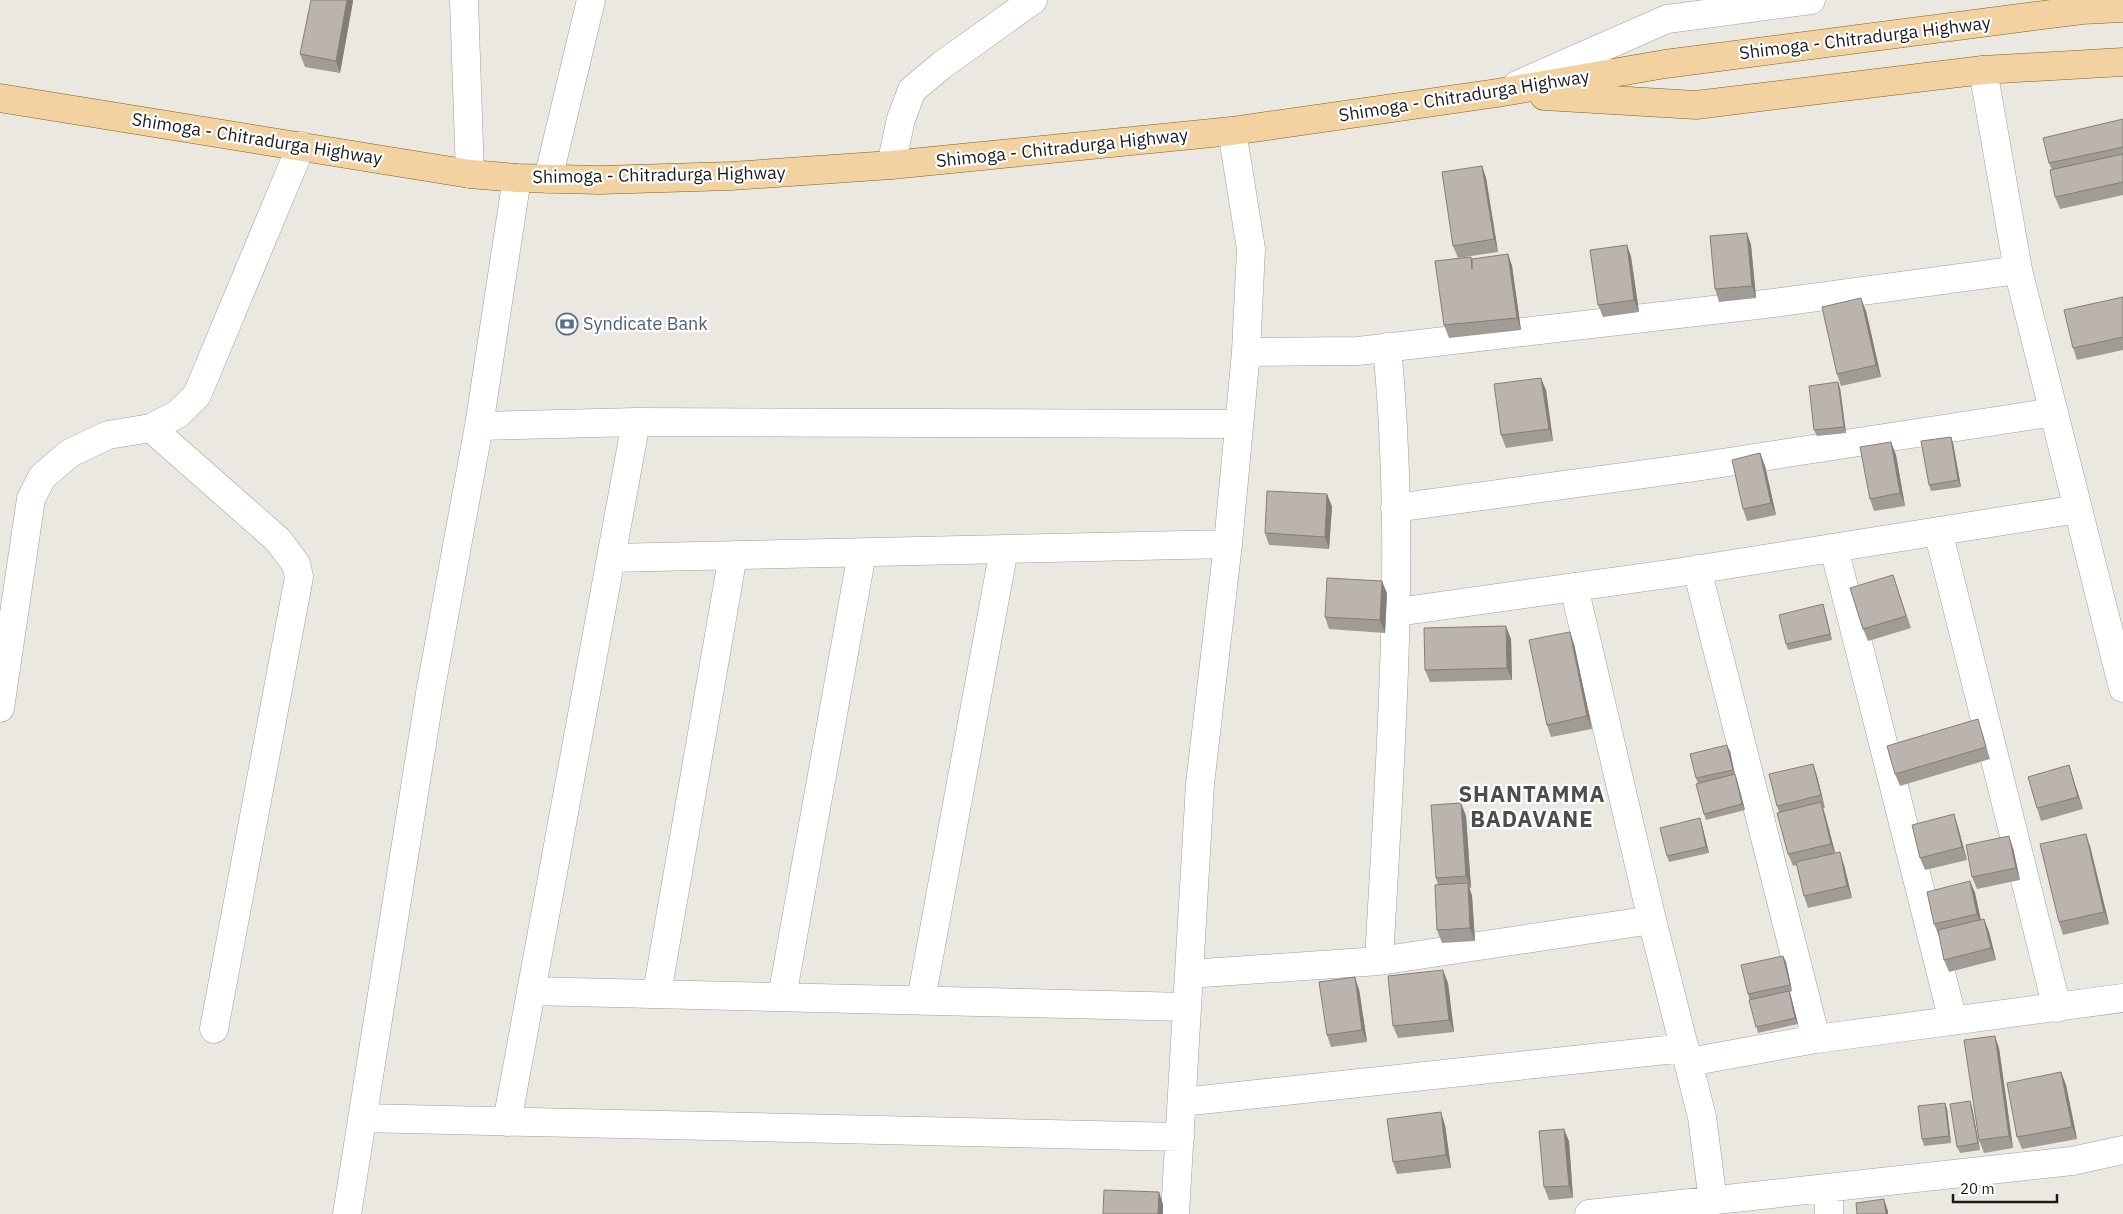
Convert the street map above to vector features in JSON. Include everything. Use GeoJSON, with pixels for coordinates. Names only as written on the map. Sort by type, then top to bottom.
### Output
{"type":"FeatureCollection","features":[{"type":"Feature","properties":{"kind":"main road","name":"Shimoga - Chitradurga Highway"},"geometry":{"type":"LineString","coordinates":[[0,98],[470,174],[517,178],[600,180],[731,176],[891,165],[1232,131],[1497,93],[1665,64],[2082,10],[2123,8]]}},
{"type":"Feature","properties":{"kind":"main road"},"geometry":{"type":"LineString","coordinates":[[1497,93],[1696,105],[1983,70],[2123,62]]}},
{"type":"Feature","properties":{"kind":"street"},"geometry":{"type":"LineString","coordinates":[[464,0],[470,174]]}},
{"type":"Feature","properties":{"kind":"street"},"geometry":{"type":"LineString","coordinates":[[548,179],[591,0]]}},
{"type":"Feature","properties":{"kind":"street"},"geometry":{"type":"LineString","coordinates":[[891,165],[901,119],[912,90],[942,65],[1033,0]]}},
{"type":"Feature","properties":{"kind":"street"},"geometry":{"type":"LineString","coordinates":[[1497,93],[1667,19],[1810,0]]}},
{"type":"Feature","properties":{"kind":"street"},"geometry":{"type":"LineString","coordinates":[[1983,70],[2018,270],[2123,688]]}},
{"type":"Feature","properties":{"kind":"street"},"geometry":{"type":"LineString","coordinates":[[1175,1214],[1200,784],[1228,544],[1237,424],[1246,352],[1251,249],[1232,131]]}},
{"type":"Feature","properties":{"kind":"street"},"geometry":{"type":"LineString","coordinates":[[0,708],[31,499],[42,477],[70,453],[108,435],[151,428],[178,414],[198,395],[301,146]]}},
{"type":"Feature","properties":{"kind":"street"},"geometry":{"type":"LineString","coordinates":[[347,1214],[430,693],[479,426],[517,178]]}},
{"type":"Feature","properties":{"kind":"street"},"geometry":{"type":"LineString","coordinates":[[1246,352],[1358,351],[1387,348],[1774,303],[2018,270]]}},
{"type":"Feature","properties":{"kind":"street"},"geometry":{"type":"LineString","coordinates":[[1379,961],[1397,612],[1393,408],[1387,348]]}},
{"type":"Feature","properties":{"kind":"street"},"geometry":{"type":"LineString","coordinates":[[1395,508],[1696,467],[2054,412]]}},
{"type":"Feature","properties":{"kind":"street"},"geometry":{"type":"LineString","coordinates":[[479,426],[636,422],[1237,424]]}},
{"type":"Feature","properties":{"kind":"street"},"geometry":{"type":"LineString","coordinates":[[507,1122],[636,422]]}},
{"type":"Feature","properties":{"kind":"street"},"geometry":{"type":"LineString","coordinates":[[151,428],[278,540],[296,564],[299,576],[214,1029]]}},
{"type":"Feature","properties":{"kind":"street"},"geometry":{"type":"LineString","coordinates":[[1397,612],[1697,569],[2078,509]]}},
{"type":"Feature","properties":{"kind":"street"},"geometry":{"type":"LineString","coordinates":[[1938,531],[2057,1008]]}},
{"type":"Feature","properties":{"kind":"street"},"geometry":{"type":"LineString","coordinates":[[611,558],[1228,544]]}},
{"type":"Feature","properties":{"kind":"street"},"geometry":{"type":"LineString","coordinates":[[1834,548],[1953,1022]]}},
{"type":"Feature","properties":{"kind":"street"},"geometry":{"type":"LineString","coordinates":[[921,1000],[1004,549]]}},
{"type":"Feature","properties":{"kind":"street"},"geometry":{"type":"LineString","coordinates":[[782,997],[862,553]]}},
{"type":"Feature","properties":{"kind":"street"},"geometry":{"type":"LineString","coordinates":[[657,993],[733,555]]}},
{"type":"Feature","properties":{"kind":"street"},"geometry":{"type":"LineString","coordinates":[[1697,569],[1816,1040]]}},
{"type":"Feature","properties":{"kind":"street"},"geometry":{"type":"LineString","coordinates":[[1574,587],[1652,920],[1702,1117],[1713,1201]]}},
{"type":"Feature","properties":{"kind":"street"},"geometry":{"type":"LineString","coordinates":[[1190,974],[1379,961],[1652,920]]}},
{"type":"Feature","properties":{"kind":"street"},"geometry":{"type":"LineString","coordinates":[[531,991],[1187,1006]]}},
{"type":"Feature","properties":{"kind":"street"},"geometry":{"type":"LineString","coordinates":[[1182,1102],[1687,1055],[1816,1040],[2123,998]]}},
{"type":"Feature","properties":{"kind":"street"},"geometry":{"type":"LineString","coordinates":[[362,1118],[1180,1137]]}},
{"type":"Feature","properties":{"kind":"street"},"geometry":{"type":"LineString","coordinates":[[1589,1214],[1665,1210],[1713,1201],[1829,1201],[2072,1161],[2123,1150]]}},
{"type":"Feature","properties":{"kind":"building"},"geometry":{"type":"Polygon","coordinates":[[[311,0],[347,0],[336,61],[300,54],[311,0]]]}},
{"type":"Feature","properties":{"kind":"building"},"geometry":{"type":"Polygon","coordinates":[[[2123,119],[2123,147],[2049,163],[2043,138],[2123,119]]]}},
{"type":"Feature","properties":{"kind":"building"},"geometry":{"type":"Polygon","coordinates":[[[2123,154],[2123,182],[2055,197],[2050,170],[2123,154]]]}},
{"type":"Feature","properties":{"kind":"building"},"geometry":{"type":"Polygon","coordinates":[[[1482,166],[1494,239],[1453,246],[1442,172],[1482,166]]]}},
{"type":"Feature","properties":{"kind":"building"},"geometry":{"type":"Polygon","coordinates":[[[1747,233],[1752,286],[1715,289],[1710,236],[1747,233]]]}},
{"type":"Feature","properties":{"kind":"building"},"geometry":{"type":"Polygon","coordinates":[[[1627,245],[1634,300],[1598,305],[1590,250],[1627,245]]]}},
{"type":"Feature","properties":{"kind":"building"},"geometry":{"type":"Polygon","coordinates":[[[1508,254],[1517,318],[1444,325],[1435,261],[1471,257],[1472,269],[1472,259],[1508,254]]]}},
{"type":"Feature","properties":{"kind":"building"},"geometry":{"type":"Polygon","coordinates":[[[2123,297],[2123,337],[2073,348],[2064,310],[2123,297]]]}},
{"type":"Feature","properties":{"kind":"building"},"geometry":{"type":"Polygon","coordinates":[[[1861,298],[1876,365],[1837,374],[1822,307],[1861,298]]]}},
{"type":"Feature","properties":{"kind":"building"},"geometry":{"type":"Polygon","coordinates":[[[1541,378],[1549,429],[1501,435],[1494,384],[1541,378]]]}},
{"type":"Feature","properties":{"kind":"building"},"geometry":{"type":"Polygon","coordinates":[[[1838,382],[1844,427],[1814,430],[1809,386],[1838,382]]]}},
{"type":"Feature","properties":{"kind":"building"},"geometry":{"type":"Polygon","coordinates":[[[1951,437],[1958,480],[1929,485],[1921,441],[1951,437]]]}},
{"type":"Feature","properties":{"kind":"building"},"geometry":{"type":"Polygon","coordinates":[[[1891,442],[1900,493],[1870,499],[1860,447],[1891,442]]]}},
{"type":"Feature","properties":{"kind":"building"},"geometry":{"type":"Polygon","coordinates":[[[1760,453],[1771,503],[1743,509],[1732,460],[1760,453]]]}},
{"type":"Feature","properties":{"kind":"building"},"geometry":{"type":"Polygon","coordinates":[[[1267,491],[1327,494],[1325,537],[1265,533],[1267,491]]]}},
{"type":"Feature","properties":{"kind":"building"},"geometry":{"type":"Polygon","coordinates":[[[1893,575],[1906,616],[1863,629],[1850,588],[1893,575]]]}},
{"type":"Feature","properties":{"kind":"building"},"geometry":{"type":"Polygon","coordinates":[[[1327,578],[1382,581],[1380,620],[1325,617],[1327,578]]]}},
{"type":"Feature","properties":{"kind":"building"},"geometry":{"type":"Polygon","coordinates":[[[1823,604],[1830,634],[1786,644],[1779,615],[1823,604]]]}},
{"type":"Feature","properties":{"kind":"building"},"geometry":{"type":"Polygon","coordinates":[[[1506,626],[1507,668],[1425,670],[1424,628],[1506,626]]]}},
{"type":"Feature","properties":{"kind":"building"},"geometry":{"type":"Polygon","coordinates":[[[1570,632],[1587,716],[1547,725],[1529,640],[1570,632]]]}},
{"type":"Feature","properties":{"kind":"building"},"geometry":{"type":"Polygon","coordinates":[[[1978,719],[1986,747],[1895,774],[1887,746],[1978,719]]]}},
{"type":"Feature","properties":{"kind":"building"},"geometry":{"type":"Polygon","coordinates":[[[1727,745],[1733,770],[1696,778],[1690,754],[1727,745]]]}},
{"type":"Feature","properties":{"kind":"building"},"geometry":{"type":"Polygon","coordinates":[[[1813,764],[1821,795],[1777,806],[1769,774],[1813,764]]]}},
{"type":"Feature","properties":{"kind":"building"},"geometry":{"type":"Polygon","coordinates":[[[2069,765],[2078,797],[2037,808],[2028,777],[2069,765]]]}},
{"type":"Feature","properties":{"kind":"building"},"geometry":{"type":"Polygon","coordinates":[[[1735,774],[1742,804],[1704,814],[1696,784],[1735,774]]]}},
{"type":"Feature","properties":{"kind":"building"},"geometry":{"type":"Polygon","coordinates":[[[1821,802],[1831,844],[1788,854],[1777,813],[1821,802]]]}},
{"type":"Feature","properties":{"kind":"building"},"geometry":{"type":"Polygon","coordinates":[[[1461,803],[1466,876],[1436,878],[1431,805],[1461,803]]]}},
{"type":"Feature","properties":{"kind":"building"},"geometry":{"type":"Polygon","coordinates":[[[1954,814],[1962,847],[1920,858],[1912,825],[1954,814]]]}},
{"type":"Feature","properties":{"kind":"building"},"geometry":{"type":"Polygon","coordinates":[[[1700,818],[1706,847],[1667,856],[1660,828],[1700,818]]]}},
{"type":"Feature","properties":{"kind":"building"},"geometry":{"type":"Polygon","coordinates":[[[2086,834],[2104,912],[2059,922],[2040,844],[2086,834]]]}},
{"type":"Feature","properties":{"kind":"building"},"geometry":{"type":"Polygon","coordinates":[[[2009,836],[2016,868],[1972,877],[1966,845],[2009,836]]]}},
{"type":"Feature","properties":{"kind":"building"},"geometry":{"type":"Polygon","coordinates":[[[1840,852],[1847,886],[1804,896],[1796,862],[1840,852]]]}},
{"type":"Feature","properties":{"kind":"building"},"geometry":{"type":"Polygon","coordinates":[[[1970,881],[1977,914],[1934,924],[1927,892],[1970,881]]]}},
{"type":"Feature","properties":{"kind":"building"},"geometry":{"type":"Polygon","coordinates":[[[1468,883],[1470,928],[1437,930],[1435,885],[1468,883]]]}},
{"type":"Feature","properties":{"kind":"building"},"geometry":{"type":"Polygon","coordinates":[[[1984,919],[1991,948],[1944,960],[1938,930],[1984,919]]]}},
{"type":"Feature","properties":{"kind":"building"},"geometry":{"type":"Polygon","coordinates":[[[1783,956],[1790,985],[1748,994],[1741,965],[1783,956]]]}},
{"type":"Feature","properties":{"kind":"building"},"geometry":{"type":"Polygon","coordinates":[[[1443,970],[1449,1020],[1393,1026],[1388,976],[1443,970]]]}},
{"type":"Feature","properties":{"kind":"building"},"geometry":{"type":"Polygon","coordinates":[[[1355,977],[1362,1030],[1327,1035],[1319,982],[1355,977]]]}},
{"type":"Feature","properties":{"kind":"building"},"geometry":{"type":"Polygon","coordinates":[[[1789,991],[1795,1018],[1756,1027],[1749,1000],[1789,991]]]}},
{"type":"Feature","properties":{"kind":"building"},"geometry":{"type":"Polygon","coordinates":[[[1995,1036],[2009,1136],[1979,1140],[1964,1040],[1995,1036]]]}},
{"type":"Feature","properties":{"kind":"building"},"geometry":{"type":"Polygon","coordinates":[[[2061,1072],[2072,1127],[2017,1137],[2007,1083],[2061,1072]]]}},
{"type":"Feature","properties":{"kind":"building"},"geometry":{"type":"Polygon","coordinates":[[[1970,1101],[1978,1143],[1957,1147],[1950,1104],[1970,1101]]]}},
{"type":"Feature","properties":{"kind":"building"},"geometry":{"type":"Polygon","coordinates":[[[1945,1103],[1949,1136],[1922,1139],[1918,1106],[1945,1103]]]}},
{"type":"Feature","properties":{"kind":"building"},"geometry":{"type":"Polygon","coordinates":[[[1441,1112],[1446,1155],[1393,1162],[1387,1119],[1441,1112]]]}},
{"type":"Feature","properties":{"kind":"building"},"geometry":{"type":"Polygon","coordinates":[[[1564,1129],[1569,1186],[1544,1187],[1539,1131],[1564,1129]]]}},
{"type":"Feature","properties":{"kind":"building"},"geometry":{"type":"Polygon","coordinates":[[[1104,1190],[1159,1192],[1158,1214],[1103,1214],[1104,1190]]]}},
{"type":"Feature","properties":{"kind":"building"},"geometry":{"type":"Polygon","coordinates":[[[1884,1199],[1886,1214],[1857,1214],[1856,1203],[1884,1199]]]}},
{"type":"Feature","properties":{"kind":"place","name":"Syndicate Bank"},"geometry":{"type":"Point","coordinates":[567,324]}},
{"type":"Feature","properties":{"kind":"district","name":"SHANTAMMA BADAVANE"},"geometry":{"type":"Point","coordinates":[1532,806]}}]}
